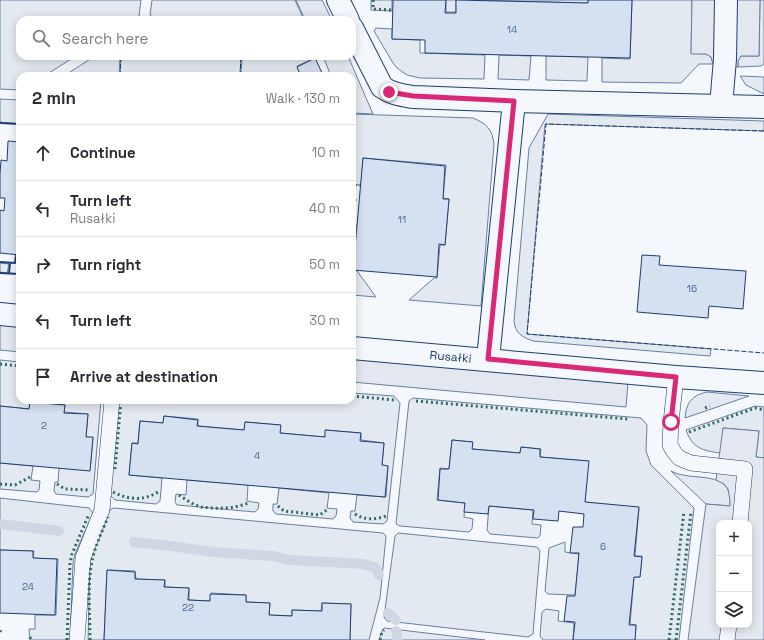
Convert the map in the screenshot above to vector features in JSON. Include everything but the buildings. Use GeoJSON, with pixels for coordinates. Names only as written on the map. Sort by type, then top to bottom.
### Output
{"type":"FeatureCollection","features":[{"type":"Feature","properties":{"kind":"street"},"geometry":{"type":"LineString","coordinates":[[338,0],[346,16]]}},
{"type":"Feature","properties":{"kind":"street"},"geometry":{"type":"LineString","coordinates":[[721,106],[725,59],[726,0]]}},
{"type":"Feature","properties":{"kind":"street"},"geometry":{"type":"LineString","coordinates":[[356,36],[382,86],[389,92],[413,96],[514,101],[764,107]]}},
{"type":"Feature","properties":{"kind":"street"},"geometry":{"type":"LineString","coordinates":[[488,359],[514,101]]}},
{"type":"Feature","properties":{"kind":"street"},"geometry":{"type":"LineString","coordinates":[[0,314],[16,316]]}},
{"type":"Feature","properties":{"kind":"street","name":"Rusałki"},"geometry":{"type":"LineString","coordinates":[[356,348],[676,377],[764,383]]}},
{"type":"Feature","properties":{"kind":"lane"},"geometry":{"type":"LineString","coordinates":[[676,377],[670,445],[679,458],[691,463],[746,469],[740,520]]}},
{"type":"Feature","properties":{"kind":"lane"},"geometry":{"type":"LineString","coordinates":[[77,640],[83,558],[102,510],[112,404]]}},
{"type":"Feature","properties":{"kind":"lane"},"geometry":{"type":"LineString","coordinates":[[727,640],[729,628]]}},
{"type":"Feature","properties":{"kind":"shaded area"},"geometry":{"type":"Polygon","coordinates":[[[0,0],[141,0],[139,16],[16,16],[16,60],[70,60],[50,72],[16,72],[16,90],[0,89],[0,0]]]}},
{"type":"Feature","properties":{"kind":"shaded area"},"geometry":{"type":"Polygon","coordinates":[[[152,0],[295,0],[302,16],[151,16],[150,15],[152,0]]]}},
{"type":"Feature","properties":{"kind":"shaded area"},"geometry":{"type":"Polygon","coordinates":[[[296,0],[322,0],[330,16],[303,16],[296,0]]]}},
{"type":"Feature","properties":{"kind":"shaded area"},"geometry":{"type":"Polygon","coordinates":[[[371,0],[392,0],[392,11],[371,10],[371,0]]]}},
{"type":"Feature","properties":{"kind":"shaded area"},"geometry":{"type":"Polygon","coordinates":[[[446,0],[456,0],[456,12],[446,12],[446,0]]]}},
{"type":"Feature","properties":{"kind":"shaded area"},"geometry":{"type":"Polygon","coordinates":[[[468,0],[588,0],[588,3],[468,0]]]}},
{"type":"Feature","properties":{"kind":"shaded area"},"geometry":{"type":"Polygon","coordinates":[[[632,0],[692,0],[691,53],[706,54],[711,57],[713,64],[699,64],[681,83],[602,82],[602,58],[630,59],[632,0]]]}},
{"type":"Feature","properties":{"kind":"shaded area"},"geometry":{"type":"Polygon","coordinates":[[[692,0],[760,0],[759,56],[741,56],[738,61],[738,67],[713,64],[711,57],[706,54],[691,54],[692,0]]]}},
{"type":"Feature","properties":{"kind":"shaded area"},"geometry":{"type":"Polygon","coordinates":[[[760,0],[764,0],[764,64],[761,66],[738,67],[738,61],[741,56],[759,56],[760,0]]]}},
{"type":"Feature","properties":{"kind":"shaded area"},"geometry":{"type":"Polygon","coordinates":[[[376,28],[392,29],[392,39],[420,40],[420,53],[485,55],[484,79],[420,78],[407,75],[393,63],[374,31],[376,28]]]}},
{"type":"Feature","properties":{"kind":"shaded area"},"geometry":{"type":"Polygon","coordinates":[[[499,55],[531,56],[529,80],[498,79],[499,55]]]}},
{"type":"Feature","properties":{"kind":"shaded area"},"geometry":{"type":"Polygon","coordinates":[[[546,56],[588,57],[587,81],[546,80],[546,56]]]}},
{"type":"Feature","properties":{"kind":"shaded area"},"geometry":{"type":"Polygon","coordinates":[[[89,60],[120,60],[119,72],[70,72],[89,60]]]}},
{"type":"Feature","properties":{"kind":"shaded area"},"geometry":{"type":"Polygon","coordinates":[[[121,60],[241,60],[240,72],[120,72],[121,60]]]}},
{"type":"Feature","properties":{"kind":"shaded area"},"geometry":{"type":"Polygon","coordinates":[[[242,60],[310,60],[297,66],[299,72],[241,72],[242,60]]]}},
{"type":"Feature","properties":{"kind":"shaded area"},"geometry":{"type":"Polygon","coordinates":[[[325,60],[350,60],[355,72],[329,72],[325,60]]]}},
{"type":"Feature","properties":{"kind":"shaded area"},"geometry":{"type":"Polygon","coordinates":[[[356,75],[373,114],[356,113],[356,75]]]}},
{"type":"Feature","properties":{"kind":"shaded area"},"geometry":{"type":"Polygon","coordinates":[[[740,76],[764,77],[764,94],[746,85],[740,76]]]}},
{"type":"Feature","properties":{"kind":"shaded area"},"geometry":{"type":"Polygon","coordinates":[[[0,99],[16,100],[16,124],[0,122],[0,99]]]}},
{"type":"Feature","properties":{"kind":"shaded area"},"geometry":{"type":"Polygon","coordinates":[[[356,114],[473,118],[482,122],[488,128],[492,134],[494,144],[481,306],[409,300],[434,278],[437,278],[440,245],[445,245],[449,199],[443,198],[446,165],[363,158],[361,185],[356,184],[356,114]]]}},
{"type":"Feature","properties":{"kind":"shaded area"},"geometry":{"type":"Polygon","coordinates":[[[548,114],[764,121],[764,131],[545,124],[527,334],[711,349],[710,356],[533,341],[522,336],[518,332],[514,321],[529,148],[548,114]]]}},
{"type":"Feature","properties":{"kind":"shaded area"},"geometry":{"type":"Polygon","coordinates":[[[0,263],[9,264],[7,273],[0,272],[0,263]]]}},
{"type":"Feature","properties":{"kind":"shaded area"},"geometry":{"type":"Polygon","coordinates":[[[356,271],[357,271],[376,297],[356,295],[356,271]]]}},
{"type":"Feature","properties":{"kind":"shaded area"},"geometry":{"type":"Polygon","coordinates":[[[0,324],[16,326],[16,352],[0,350],[0,324]]]}},
{"type":"Feature","properties":{"kind":"shaded area"},"geometry":{"type":"Polygon","coordinates":[[[356,357],[628,382],[626,407],[356,382],[356,357]]]}},
{"type":"Feature","properties":{"kind":"shaded area"},"geometry":{"type":"Polygon","coordinates":[[[0,360],[16,362],[16,404],[30,404],[29,409],[0,406],[0,360]]]}},
{"type":"Feature","properties":{"kind":"shaded area"},"geometry":{"type":"Polygon","coordinates":[[[707,392],[749,396],[685,418],[688,404],[691,400],[697,395],[707,392]]]}},
{"type":"Feature","properties":{"kind":"shaded area"},"geometry":{"type":"Polygon","coordinates":[[[356,393],[394,396],[400,403],[387,521],[383,524],[353,522],[350,518],[351,511],[355,511],[357,495],[386,497],[388,466],[382,465],[384,443],[361,440],[361,433],[326,430],[325,437],[280,433],[280,425],[245,422],[244,430],[198,426],[198,419],[164,416],[163,423],[140,421],[138,443],[132,443],[129,475],[162,478],[160,501],[156,504],[115,500],[110,495],[119,404],[356,404],[356,393]]]}},
{"type":"Feature","properties":{"kind":"shaded area"},"geometry":{"type":"Polygon","coordinates":[[[413,398],[641,418],[647,425],[646,451],[651,465],[694,508],[679,640],[635,640],[636,625],[630,624],[634,577],[640,577],[642,556],[635,556],[639,508],[585,502],[588,461],[540,457],[541,449],[521,447],[520,453],[472,449],[472,442],[452,440],[449,469],[440,468],[437,500],[465,503],[464,517],[473,519],[472,529],[469,532],[400,526],[396,524],[409,401],[413,398]]]}},
{"type":"Feature","properties":{"kind":"shaded area"},"geometry":{"type":"Polygon","coordinates":[[[53,404],[101,404],[93,494],[88,497],[56,494],[54,491],[55,482],[58,482],[59,468],[90,470],[93,438],[86,437],[88,414],[64,412],[65,405],[53,404]]]}},
{"type":"Feature","properties":{"kind":"shaded area"},"geometry":{"type":"Polygon","coordinates":[[[755,406],[764,407],[764,458],[756,457],[759,431],[723,428],[721,453],[699,448],[688,436],[686,430],[755,406]]]}},
{"type":"Feature","properties":{"kind":"shaded area"},"geometry":{"type":"Polygon","coordinates":[[[723,428],[759,431],[756,457],[764,458],[764,640],[688,640],[706,504],[730,506],[728,489],[724,484],[716,480],[723,428]]]}},
{"type":"Feature","properties":{"kind":"shaded area"},"geometry":{"type":"Polygon","coordinates":[[[0,463],[33,466],[31,480],[40,481],[39,490],[37,492],[0,489],[0,463]]]}},
{"type":"Feature","properties":{"kind":"shaded area"},"geometry":{"type":"Polygon","coordinates":[[[671,471],[719,481],[725,486],[729,494],[730,506],[706,504],[671,471]]]}},
{"type":"Feature","properties":{"kind":"shaded area"},"geometry":{"type":"Polygon","coordinates":[[[187,480],[248,485],[247,501],[259,503],[258,509],[255,512],[177,505],[175,502],[176,494],[186,495],[187,480]]]}},
{"type":"Feature","properties":{"kind":"shaded area"},"geometry":{"type":"Polygon","coordinates":[[[279,488],[329,493],[327,508],[337,509],[336,516],[333,519],[276,514],[273,511],[273,504],[277,504],[279,488]]]}},
{"type":"Feature","properties":{"kind":"shaded area"},"geometry":{"type":"Polygon","coordinates":[[[0,498],[89,508],[93,513],[75,554],[73,563],[70,640],[30,640],[29,629],[35,629],[35,615],[56,615],[58,559],[33,558],[34,551],[0,550],[0,498]]]}},
{"type":"Feature","properties":{"kind":"shaded area"},"geometry":{"type":"Polygon","coordinates":[[[489,506],[533,510],[532,524],[541,525],[540,536],[538,538],[490,534],[487,530],[489,506]]]}},
{"type":"Feature","properties":{"kind":"shaded area"},"geometry":{"type":"Polygon","coordinates":[[[114,508],[383,533],[386,536],[380,598],[369,640],[350,640],[351,604],[322,603],[321,611],[292,610],[292,616],[269,615],[270,603],[246,602],[246,595],[211,593],[210,601],[189,600],[189,588],[165,587],[165,580],[136,579],[135,571],[107,570],[104,640],[88,640],[90,563],[92,554],[109,512],[114,508]]]}},
{"type":"Feature","properties":{"kind":"shaded area"},"geometry":{"type":"Polygon","coordinates":[[[398,533],[537,547],[540,551],[533,634],[528,637],[387,621],[384,617],[395,536],[398,533]]]}},
{"type":"Feature","properties":{"kind":"shaded area"},"geometry":{"type":"Polygon","coordinates":[[[565,542],[565,552],[579,554],[575,595],[548,594],[545,591],[549,548],[565,542]]]}},
{"type":"Feature","properties":{"kind":"shaded area"},"geometry":{"type":"Polygon","coordinates":[[[546,609],[559,611],[558,621],[574,623],[573,640],[543,640],[540,636],[542,612],[546,609]]]}},
{"type":"Feature","properties":{"kind":"shaded area"},"geometry":{"type":"Polygon","coordinates":[[[384,628],[485,640],[379,640],[384,628]]]}},
{"type":"Feature","properties":{"kind":"waterway"},"geometry":{"type":"LineString","coordinates":[[0,524],[59,531]]}},
{"type":"Feature","properties":{"kind":"waterway"},"geometry":{"type":"LineString","coordinates":[[134,542],[213,552],[272,556],[290,560],[364,564],[376,568],[379,575]]}},
{"type":"Feature","properties":{"kind":"waterway"},"geometry":{"type":"LineString","coordinates":[[388,613],[396,620]]}},
{"type":"Feature","properties":{"kind":"waterway"},"geometry":{"type":"LineString","coordinates":[[396,631],[398,640]]}},
{"type":"Feature","properties":{"kind":"hedge"},"geometry":{"type":"LineString","coordinates":[[373,0],[373,9],[391,10]]}},
{"type":"Feature","properties":{"kind":"hedge"},"geometry":{"type":"LineString","coordinates":[[0,364],[16,366]]}},
{"type":"Feature","properties":{"kind":"hedge"},"geometry":{"type":"LineString","coordinates":[[356,396],[395,400]]}},
{"type":"Feature","properties":{"kind":"hedge"},"geometry":{"type":"LineString","coordinates":[[416,401],[628,419]]}},
{"type":"Feature","properties":{"kind":"hedge"},"geometry":{"type":"LineString","coordinates":[[115,469],[121,404]]}},
{"type":"Feature","properties":{"kind":"hedge"},"geometry":{"type":"LineString","coordinates":[[705,408],[710,406]]}},
{"type":"Feature","properties":{"kind":"hedge"},"geometry":{"type":"LineString","coordinates":[[689,432],[755,408],[764,410]]}},
{"type":"Feature","properties":{"kind":"hedge"},"geometry":{"type":"LineString","coordinates":[[0,484],[15,485],[30,477]]}},
{"type":"Feature","properties":{"kind":"hedge"},"geometry":{"type":"LineString","coordinates":[[57,484],[65,489],[90,490]]}},
{"type":"Feature","properties":{"kind":"hedge"},"geometry":{"type":"LineString","coordinates":[[113,492],[130,498],[147,497],[158,492]]}},
{"type":"Feature","properties":{"kind":"hedge"},"geometry":{"type":"LineString","coordinates":[[179,495],[201,507],[225,508],[248,503]]}},
{"type":"Feature","properties":{"kind":"hedge"},"geometry":{"type":"LineString","coordinates":[[278,506],[284,511],[320,515],[328,509]]}},
{"type":"Feature","properties":{"kind":"hedge"},"geometry":{"type":"LineString","coordinates":[[669,640],[684,511]]}},
{"type":"Feature","properties":{"kind":"hedge"},"geometry":{"type":"LineString","coordinates":[[676,640],[691,512]]}},
{"type":"Feature","properties":{"kind":"hedge"},"geometry":{"type":"LineString","coordinates":[[67,640],[70,563],[72,554],[89,514]]}},
{"type":"Feature","properties":{"kind":"hedge"},"geometry":{"type":"LineString","coordinates":[[355,514],[370,519],[386,516]]}},
{"type":"Feature","properties":{"kind":"hedge"},"geometry":{"type":"LineString","coordinates":[[90,640],[90,571],[95,550],[108,517]]}},
{"type":"Feature","properties":{"kind":"hedge"},"geometry":{"type":"LineString","coordinates":[[380,640],[384,630]]}},
{"type":"Feature","properties":{"kind":"fence"},"geometry":{"type":"LineString","coordinates":[[120,72],[121,60]]}},
{"type":"Feature","properties":{"kind":"fence"},"geometry":{"type":"LineString","coordinates":[[240,72],[241,60]]}},
{"type":"Feature","properties":{"kind":"fence"},"geometry":{"type":"LineString","coordinates":[[764,131],[546,124],[527,334],[764,353]]}},
{"type":"Feature","properties":{"kind":"fence"},"geometry":{"type":"LineString","coordinates":[[356,185],[361,186]]}},
{"type":"Feature","properties":{"kind":"wall"},"geometry":{"type":"LineString","coordinates":[[0,123],[16,124]]}},
{"type":"Feature","properties":{"kind":"wall"},"geometry":{"type":"LineString","coordinates":[[0,262],[15,263],[16,255]]}},
{"type":"Feature","properties":{"kind":"wall"},"geometry":{"type":"LineString","coordinates":[[9,273],[10,263]]}},
{"type":"Feature","properties":{"kind":"wall"},"geometry":{"type":"LineString","coordinates":[[0,273],[16,274]]}},
{"type":"Feature","properties":{"kind":"route"},"geometry":{"type":"LineString","coordinates":[[389,92],[413,96],[514,101],[488,359],[676,377],[671,422]]}}]}
